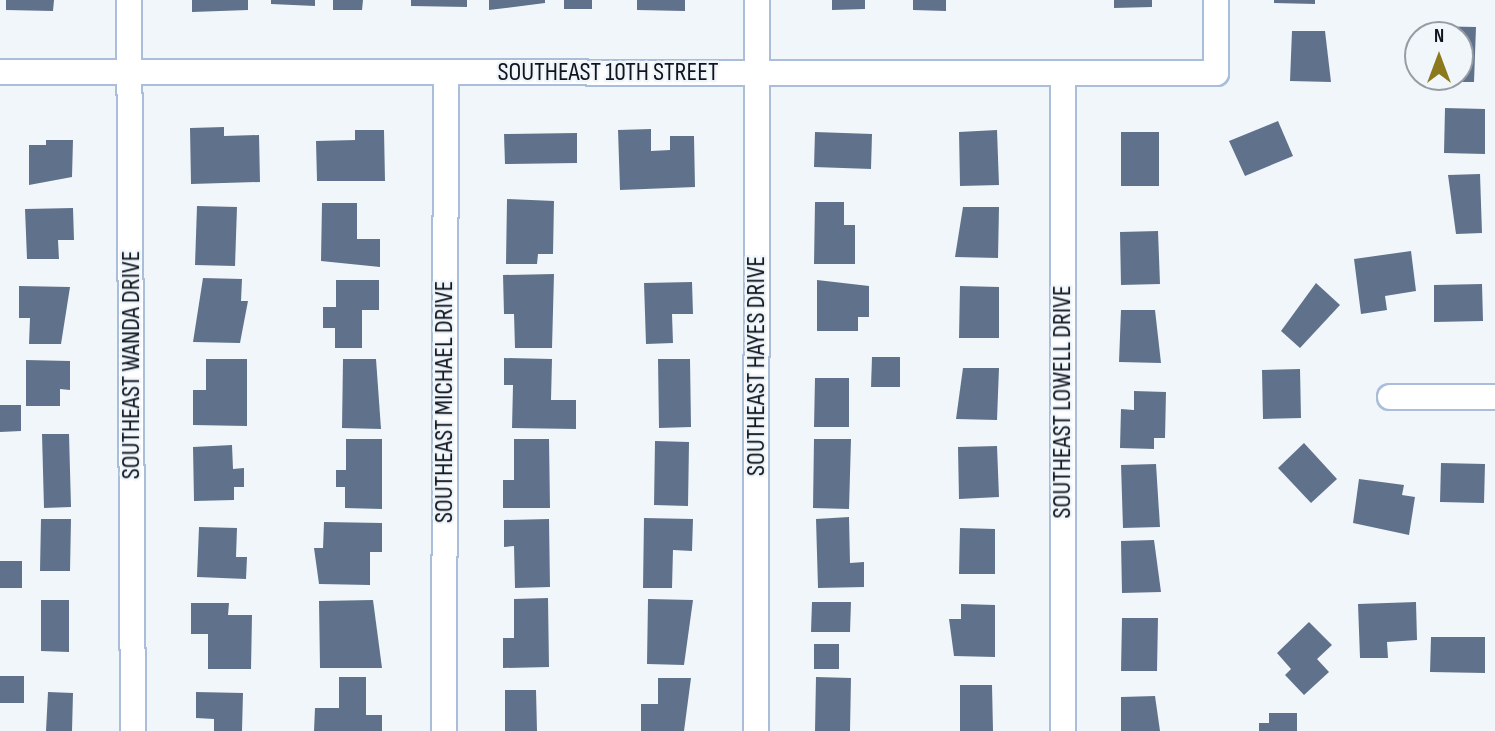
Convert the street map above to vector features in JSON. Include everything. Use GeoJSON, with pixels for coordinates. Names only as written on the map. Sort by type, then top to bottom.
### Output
{"type":"FeatureCollection","features":[{"type":"Feature","properties":{"kind":"street","name":"SOUTHEAST WANDA DRIVE"},"geometry":{"type":"LineString","coordinates":[[129,0],[132,71],[133,731]]}},
{"type":"Feature","properties":{"kind":"street","name":"SOUTHEAST HAYES DRIVE"},"geometry":{"type":"LineString","coordinates":[[756,731],[757,0]]}},
{"type":"Feature","properties":{"kind":"street","name":"SOUTHEAST 10TH STREET"},"geometry":{"type":"LineString","coordinates":[[0,72],[1216,73],[1216,0]]}},
{"type":"Feature","properties":{"kind":"street","name":"SOUTHEAST MICHAEL DRIVE"},"geometry":{"type":"LineString","coordinates":[[444,731],[446,72]]}},
{"type":"Feature","properties":{"kind":"street","name":"SOUTHEAST LOWELL DRIVE"},"geometry":{"type":"LineString","coordinates":[[1063,73],[1063,731]]}},
{"type":"Feature","properties":{"kind":"street"},"geometry":{"type":"LineString","coordinates":[[1390,397],[1495,397]]}},
{"type":"Feature","properties":{"kind":"building"},"geometry":{"type":"Polygon","coordinates":[[[6,0],[54,0],[53,11],[6,10],[6,0]]]}},
{"type":"Feature","properties":{"kind":"building"},"geometry":{"type":"Polygon","coordinates":[[[192,0],[248,0],[248,10],[192,12],[192,0]]]}},
{"type":"Feature","properties":{"kind":"building"},"geometry":{"type":"Polygon","coordinates":[[[271,0],[315,0],[315,6],[271,4],[271,0]]]}},
{"type":"Feature","properties":{"kind":"building"},"geometry":{"type":"Polygon","coordinates":[[[333,0],[363,0],[362,10],[333,10],[333,0]]]}},
{"type":"Feature","properties":{"kind":"building"},"geometry":{"type":"Polygon","coordinates":[[[411,0],[467,0],[467,7],[411,6],[411,0]]]}},
{"type":"Feature","properties":{"kind":"building"},"geometry":{"type":"Polygon","coordinates":[[[489,0],[545,0],[545,3],[489,10],[489,0]]]}},
{"type":"Feature","properties":{"kind":"building"},"geometry":{"type":"Polygon","coordinates":[[[564,0],[592,0],[592,9],[564,9],[564,0]]]}},
{"type":"Feature","properties":{"kind":"building"},"geometry":{"type":"Polygon","coordinates":[[[637,0],[685,0],[685,11],[637,10],[637,0]]]}},
{"type":"Feature","properties":{"kind":"building"},"geometry":{"type":"Polygon","coordinates":[[[832,0],[865,0],[865,9],[832,10],[832,0]]]}},
{"type":"Feature","properties":{"kind":"building"},"geometry":{"type":"Polygon","coordinates":[[[913,0],[946,0],[946,11],[913,10],[913,0]]]}},
{"type":"Feature","properties":{"kind":"building"},"geometry":{"type":"Polygon","coordinates":[[[1114,0],[1152,0],[1152,7],[1114,8],[1114,0]]]}},
{"type":"Feature","properties":{"kind":"building"},"geometry":{"type":"Polygon","coordinates":[[[1274,0],[1315,0],[1315,4],[1274,3],[1274,0]]]}},
{"type":"Feature","properties":{"kind":"building"},"geometry":{"type":"Polygon","coordinates":[[[1474,27],[1476,27],[1474,82],[1474,27]]]}},
{"type":"Feature","properties":{"kind":"building"},"geometry":{"type":"Polygon","coordinates":[[[1292,31],[1325,31],[1331,82],[1290,81],[1292,31]]]}},
{"type":"Feature","properties":{"kind":"building"},"geometry":{"type":"Polygon","coordinates":[[[1445,108],[1485,109],[1485,154],[1444,153],[1445,108]]]}},
{"type":"Feature","properties":{"kind":"building"},"geometry":{"type":"Polygon","coordinates":[[[1278,121],[1293,156],[1245,176],[1229,141],[1278,121]]]}},
{"type":"Feature","properties":{"kind":"building"},"geometry":{"type":"Polygon","coordinates":[[[224,127],[224,136],[259,135],[260,182],[191,184],[190,128],[224,127]]]}},
{"type":"Feature","properties":{"kind":"building"},"geometry":{"type":"Polygon","coordinates":[[[651,129],[651,151],[670,150],[670,136],[694,136],[695,187],[620,190],[618,130],[651,129]]]}},
{"type":"Feature","properties":{"kind":"building"},"geometry":{"type":"Polygon","coordinates":[[[355,130],[384,130],[385,181],[317,181],[316,141],[355,140],[355,130]]]}},
{"type":"Feature","properties":{"kind":"building"},"geometry":{"type":"Polygon","coordinates":[[[997,130],[999,185],[960,186],[959,132],[997,130]]]}},
{"type":"Feature","properties":{"kind":"building"},"geometry":{"type":"Polygon","coordinates":[[[815,132],[872,134],[871,169],[814,167],[815,132]]]}},
{"type":"Feature","properties":{"kind":"building"},"geometry":{"type":"Polygon","coordinates":[[[1121,132],[1159,132],[1159,186],[1121,186],[1121,132]]]}},
{"type":"Feature","properties":{"kind":"building"},"geometry":{"type":"Polygon","coordinates":[[[577,133],[577,163],[505,164],[504,134],[577,133]]]}},
{"type":"Feature","properties":{"kind":"building"},"geometry":{"type":"Polygon","coordinates":[[[46,140],[73,140],[72,177],[29,185],[29,145],[46,145],[46,140]]]}},
{"type":"Feature","properties":{"kind":"building"},"geometry":{"type":"Polygon","coordinates":[[[1480,174],[1482,233],[1456,234],[1448,175],[1480,174]]]}},
{"type":"Feature","properties":{"kind":"building"},"geometry":{"type":"Polygon","coordinates":[[[507,199],[554,201],[553,254],[538,254],[537,264],[506,264],[507,199]]]}},
{"type":"Feature","properties":{"kind":"building"},"geometry":{"type":"Polygon","coordinates":[[[815,202],[844,202],[844,225],[855,225],[855,264],[814,264],[815,202]]]}},
{"type":"Feature","properties":{"kind":"building"},"geometry":{"type":"Polygon","coordinates":[[[322,203],[357,203],[357,239],[380,239],[380,267],[321,261],[322,203]]]}},
{"type":"Feature","properties":{"kind":"building"},"geometry":{"type":"Polygon","coordinates":[[[197,206],[237,207],[235,266],[195,265],[197,206]]]}},
{"type":"Feature","properties":{"kind":"building"},"geometry":{"type":"Polygon","coordinates":[[[963,207],[999,207],[998,258],[955,257],[963,207]]]}},
{"type":"Feature","properties":{"kind":"building"},"geometry":{"type":"Polygon","coordinates":[[[73,208],[74,240],[58,240],[59,259],[27,259],[25,209],[73,208]]]}},
{"type":"Feature","properties":{"kind":"building"},"geometry":{"type":"Polygon","coordinates":[[[1158,231],[1160,284],[1121,285],[1120,232],[1158,231]]]}},
{"type":"Feature","properties":{"kind":"building"},"geometry":{"type":"Polygon","coordinates":[[[1411,251],[1416,291],[1385,296],[1387,310],[1361,314],[1354,259],[1411,251]]]}},
{"type":"Feature","properties":{"kind":"building"},"geometry":{"type":"Polygon","coordinates":[[[554,274],[552,348],[515,348],[514,314],[504,314],[503,275],[554,274]]]}},
{"type":"Feature","properties":{"kind":"building"},"geometry":{"type":"Polygon","coordinates":[[[203,278],[242,279],[241,301],[248,301],[240,343],[193,342],[203,278]]]}},
{"type":"Feature","properties":{"kind":"building"},"geometry":{"type":"Polygon","coordinates":[[[336,280],[379,280],[379,310],[362,310],[362,348],[335,348],[335,328],[323,328],[323,307],[336,307],[336,280]]]}},
{"type":"Feature","properties":{"kind":"building"},"geometry":{"type":"Polygon","coordinates":[[[817,280],[869,286],[869,317],[858,317],[858,331],[817,331],[817,280]]]}},
{"type":"Feature","properties":{"kind":"building"},"geometry":{"type":"Polygon","coordinates":[[[692,282],[693,314],[672,314],[673,343],[646,344],[644,283],[692,282]]]}},
{"type":"Feature","properties":{"kind":"building"},"geometry":{"type":"Polygon","coordinates":[[[1316,283],[1340,305],[1300,348],[1281,331],[1316,283]]]}},
{"type":"Feature","properties":{"kind":"building"},"geometry":{"type":"Polygon","coordinates":[[[1482,284],[1483,321],[1434,322],[1434,285],[1482,284]]]}},
{"type":"Feature","properties":{"kind":"building"},"geometry":{"type":"Polygon","coordinates":[[[19,286],[70,287],[61,344],[29,344],[30,318],[19,318],[19,286]]]}},
{"type":"Feature","properties":{"kind":"building"},"geometry":{"type":"Polygon","coordinates":[[[960,286],[999,287],[999,338],[959,338],[960,286]]]}},
{"type":"Feature","properties":{"kind":"building"},"geometry":{"type":"Polygon","coordinates":[[[1121,310],[1155,310],[1161,363],[1119,362],[1121,310]]]}},
{"type":"Feature","properties":{"kind":"building"},"geometry":{"type":"Polygon","coordinates":[[[872,357],[900,357],[900,387],[871,387],[872,357]]]}},
{"type":"Feature","properties":{"kind":"building"},"geometry":{"type":"Polygon","coordinates":[[[504,358],[552,359],[551,400],[576,400],[576,429],[512,428],[513,385],[504,385],[504,358]]]}},
{"type":"Feature","properties":{"kind":"building"},"geometry":{"type":"Polygon","coordinates":[[[206,359],[247,359],[247,426],[193,425],[193,390],[206,390],[206,359]]]}},
{"type":"Feature","properties":{"kind":"building"},"geometry":{"type":"Polygon","coordinates":[[[343,359],[376,359],[381,429],[342,428],[343,359]]]}},
{"type":"Feature","properties":{"kind":"building"},"geometry":{"type":"Polygon","coordinates":[[[658,359],[690,359],[691,427],[659,428],[658,359]]]}},
{"type":"Feature","properties":{"kind":"building"},"geometry":{"type":"Polygon","coordinates":[[[26,360],[70,361],[70,390],[60,389],[60,406],[26,406],[26,360]]]}},
{"type":"Feature","properties":{"kind":"building"},"geometry":{"type":"Polygon","coordinates":[[[963,368],[999,368],[997,420],[956,419],[963,368]]]}},
{"type":"Feature","properties":{"kind":"building"},"geometry":{"type":"Polygon","coordinates":[[[1300,369],[1301,418],[1263,419],[1262,370],[1300,369]]]}},
{"type":"Feature","properties":{"kind":"building"},"geometry":{"type":"Polygon","coordinates":[[[815,378],[849,378],[849,427],[814,427],[815,378]]]}},
{"type":"Feature","properties":{"kind":"building"},"geometry":{"type":"Polygon","coordinates":[[[1134,391],[1166,392],[1165,438],[1154,438],[1154,449],[1120,448],[1121,409],[1134,410],[1134,391]]]}},
{"type":"Feature","properties":{"kind":"building"},"geometry":{"type":"Polygon","coordinates":[[[0,405],[21,405],[21,431],[0,432],[0,405]]]}},
{"type":"Feature","properties":{"kind":"building"},"geometry":{"type":"Polygon","coordinates":[[[42,434],[69,434],[71,507],[44,508],[42,434]]]}},
{"type":"Feature","properties":{"kind":"building"},"geometry":{"type":"Polygon","coordinates":[[[346,439],[382,439],[382,509],[345,508],[345,487],[336,487],[336,470],[346,470],[346,439]]]}},
{"type":"Feature","properties":{"kind":"building"},"geometry":{"type":"Polygon","coordinates":[[[514,439],[549,439],[550,508],[503,508],[503,480],[514,480],[514,439]]]}},
{"type":"Feature","properties":{"kind":"building"},"geometry":{"type":"Polygon","coordinates":[[[814,439],[851,439],[849,509],[813,508],[814,439]]]}},
{"type":"Feature","properties":{"kind":"building"},"geometry":{"type":"Polygon","coordinates":[[[655,441],[689,442],[688,506],[654,505],[655,441]]]}},
{"type":"Feature","properties":{"kind":"building"},"geometry":{"type":"Polygon","coordinates":[[[1304,443],[1337,479],[1311,503],[1278,468],[1304,443]]]}},
{"type":"Feature","properties":{"kind":"building"},"geometry":{"type":"Polygon","coordinates":[[[232,445],[233,469],[244,468],[244,487],[234,487],[234,500],[194,501],[193,447],[232,445]]]}},
{"type":"Feature","properties":{"kind":"building"},"geometry":{"type":"Polygon","coordinates":[[[997,446],[999,497],[959,499],[958,447],[997,446]]]}},
{"type":"Feature","properties":{"kind":"building"},"geometry":{"type":"Polygon","coordinates":[[[1441,463],[1485,464],[1484,503],[1440,502],[1441,463]]]}},
{"type":"Feature","properties":{"kind":"building"},"geometry":{"type":"Polygon","coordinates":[[[1156,464],[1160,527],[1123,528],[1121,465],[1156,464]]]}},
{"type":"Feature","properties":{"kind":"building"},"geometry":{"type":"Polygon","coordinates":[[[1359,479],[1404,485],[1402,495],[1415,497],[1409,535],[1353,523],[1359,479]]]}},
{"type":"Feature","properties":{"kind":"building"},"geometry":{"type":"Polygon","coordinates":[[[849,517],[850,563],[864,562],[864,587],[818,588],[816,519],[849,517]]]}},
{"type":"Feature","properties":{"kind":"building"},"geometry":{"type":"Polygon","coordinates":[[[644,518],[693,519],[692,551],[673,550],[672,588],[643,588],[644,518]]]}},
{"type":"Feature","properties":{"kind":"building"},"geometry":{"type":"Polygon","coordinates":[[[41,519],[71,519],[70,571],[40,571],[41,519]]]}},
{"type":"Feature","properties":{"kind":"building"},"geometry":{"type":"Polygon","coordinates":[[[549,519],[550,587],[515,588],[514,546],[504,547],[504,520],[549,519]]]}},
{"type":"Feature","properties":{"kind":"building"},"geometry":{"type":"Polygon","coordinates":[[[324,522],[382,523],[382,552],[370,552],[370,585],[319,584],[314,548],[323,548],[324,522]]]}},
{"type":"Feature","properties":{"kind":"building"},"geometry":{"type":"Polygon","coordinates":[[[199,527],[237,528],[236,557],[247,557],[246,579],[197,577],[199,527]]]}},
{"type":"Feature","properties":{"kind":"building"},"geometry":{"type":"Polygon","coordinates":[[[960,528],[995,529],[995,574],[959,574],[960,528]]]}},
{"type":"Feature","properties":{"kind":"building"},"geometry":{"type":"Polygon","coordinates":[[[1154,540],[1161,592],[1122,593],[1121,541],[1154,540]]]}},
{"type":"Feature","properties":{"kind":"building"},"geometry":{"type":"Polygon","coordinates":[[[0,561],[22,561],[22,588],[0,588],[0,561]]]}},
{"type":"Feature","properties":{"kind":"building"},"geometry":{"type":"Polygon","coordinates":[[[548,598],[549,667],[503,668],[503,638],[514,638],[514,599],[548,598]]]}},
{"type":"Feature","properties":{"kind":"building"},"geometry":{"type":"Polygon","coordinates":[[[648,599],[693,600],[684,665],[647,664],[648,599]]]}},
{"type":"Feature","properties":{"kind":"building"},"geometry":{"type":"Polygon","coordinates":[[[41,600],[69,600],[69,652],[41,651],[41,600]]]}},
{"type":"Feature","properties":{"kind":"building"},"geometry":{"type":"Polygon","coordinates":[[[373,600],[382,668],[320,668],[319,601],[373,600]]]}},
{"type":"Feature","properties":{"kind":"building"},"geometry":{"type":"Polygon","coordinates":[[[812,602],[851,602],[850,632],[811,632],[812,602]]]}},
{"type":"Feature","properties":{"kind":"building"},"geometry":{"type":"Polygon","coordinates":[[[1416,602],[1417,640],[1387,642],[1388,658],[1360,658],[1358,604],[1416,602]]]}},
{"type":"Feature","properties":{"kind":"building"},"geometry":{"type":"Polygon","coordinates":[[[191,603],[229,603],[228,615],[252,615],[251,669],[208,669],[208,634],[191,634],[191,603]]]}},
{"type":"Feature","properties":{"kind":"building"},"geometry":{"type":"Polygon","coordinates":[[[961,604],[995,605],[995,657],[954,656],[949,619],[961,619],[961,604]]]}},
{"type":"Feature","properties":{"kind":"building"},"geometry":{"type":"Polygon","coordinates":[[[1122,618],[1158,618],[1157,671],[1121,671],[1122,618]]]}},
{"type":"Feature","properties":{"kind":"building"},"geometry":{"type":"Polygon","coordinates":[[[1309,622],[1332,645],[1317,659],[1329,672],[1304,695],[1285,675],[1291,669],[1277,653],[1309,622]]]}},
{"type":"Feature","properties":{"kind":"building"},"geometry":{"type":"Polygon","coordinates":[[[1431,637],[1485,637],[1485,673],[1430,672],[1431,637]]]}},
{"type":"Feature","properties":{"kind":"building"},"geometry":{"type":"Polygon","coordinates":[[[814,644],[839,644],[839,669],[814,669],[814,644]]]}},
{"type":"Feature","properties":{"kind":"building"},"geometry":{"type":"Polygon","coordinates":[[[0,676],[24,676],[24,703],[0,703],[0,676]]]}},
{"type":"Feature","properties":{"kind":"building"},"geometry":{"type":"Polygon","coordinates":[[[339,677],[366,677],[366,715],[382,715],[382,731],[314,731],[315,708],[339,708],[339,677]]]}},
{"type":"Feature","properties":{"kind":"building"},"geometry":{"type":"Polygon","coordinates":[[[816,677],[851,678],[850,731],[815,731],[816,677]]]}},
{"type":"Feature","properties":{"kind":"building"},"geometry":{"type":"Polygon","coordinates":[[[658,678],[691,678],[684,731],[641,731],[641,704],[658,704],[658,678]]]}},
{"type":"Feature","properties":{"kind":"building"},"geometry":{"type":"Polygon","coordinates":[[[960,685],[992,685],[993,731],[960,731],[960,685]]]}},
{"type":"Feature","properties":{"kind":"building"},"geometry":{"type":"Polygon","coordinates":[[[505,690],[536,690],[537,731],[505,731],[505,690]]]}},
{"type":"Feature","properties":{"kind":"building"},"geometry":{"type":"Polygon","coordinates":[[[48,692],[73,693],[72,731],[46,731],[48,692]]]}},
{"type":"Feature","properties":{"kind":"building"},"geometry":{"type":"Polygon","coordinates":[[[196,692],[243,693],[242,731],[214,731],[214,719],[196,718],[196,692]]]}},
{"type":"Feature","properties":{"kind":"building"},"geometry":{"type":"Polygon","coordinates":[[[1155,696],[1160,731],[1121,731],[1121,697],[1155,696]]]}},
{"type":"Feature","properties":{"kind":"building"},"geometry":{"type":"Polygon","coordinates":[[[1269,713],[1297,713],[1297,731],[1259,731],[1259,723],[1269,723],[1269,713]]]}}]}
